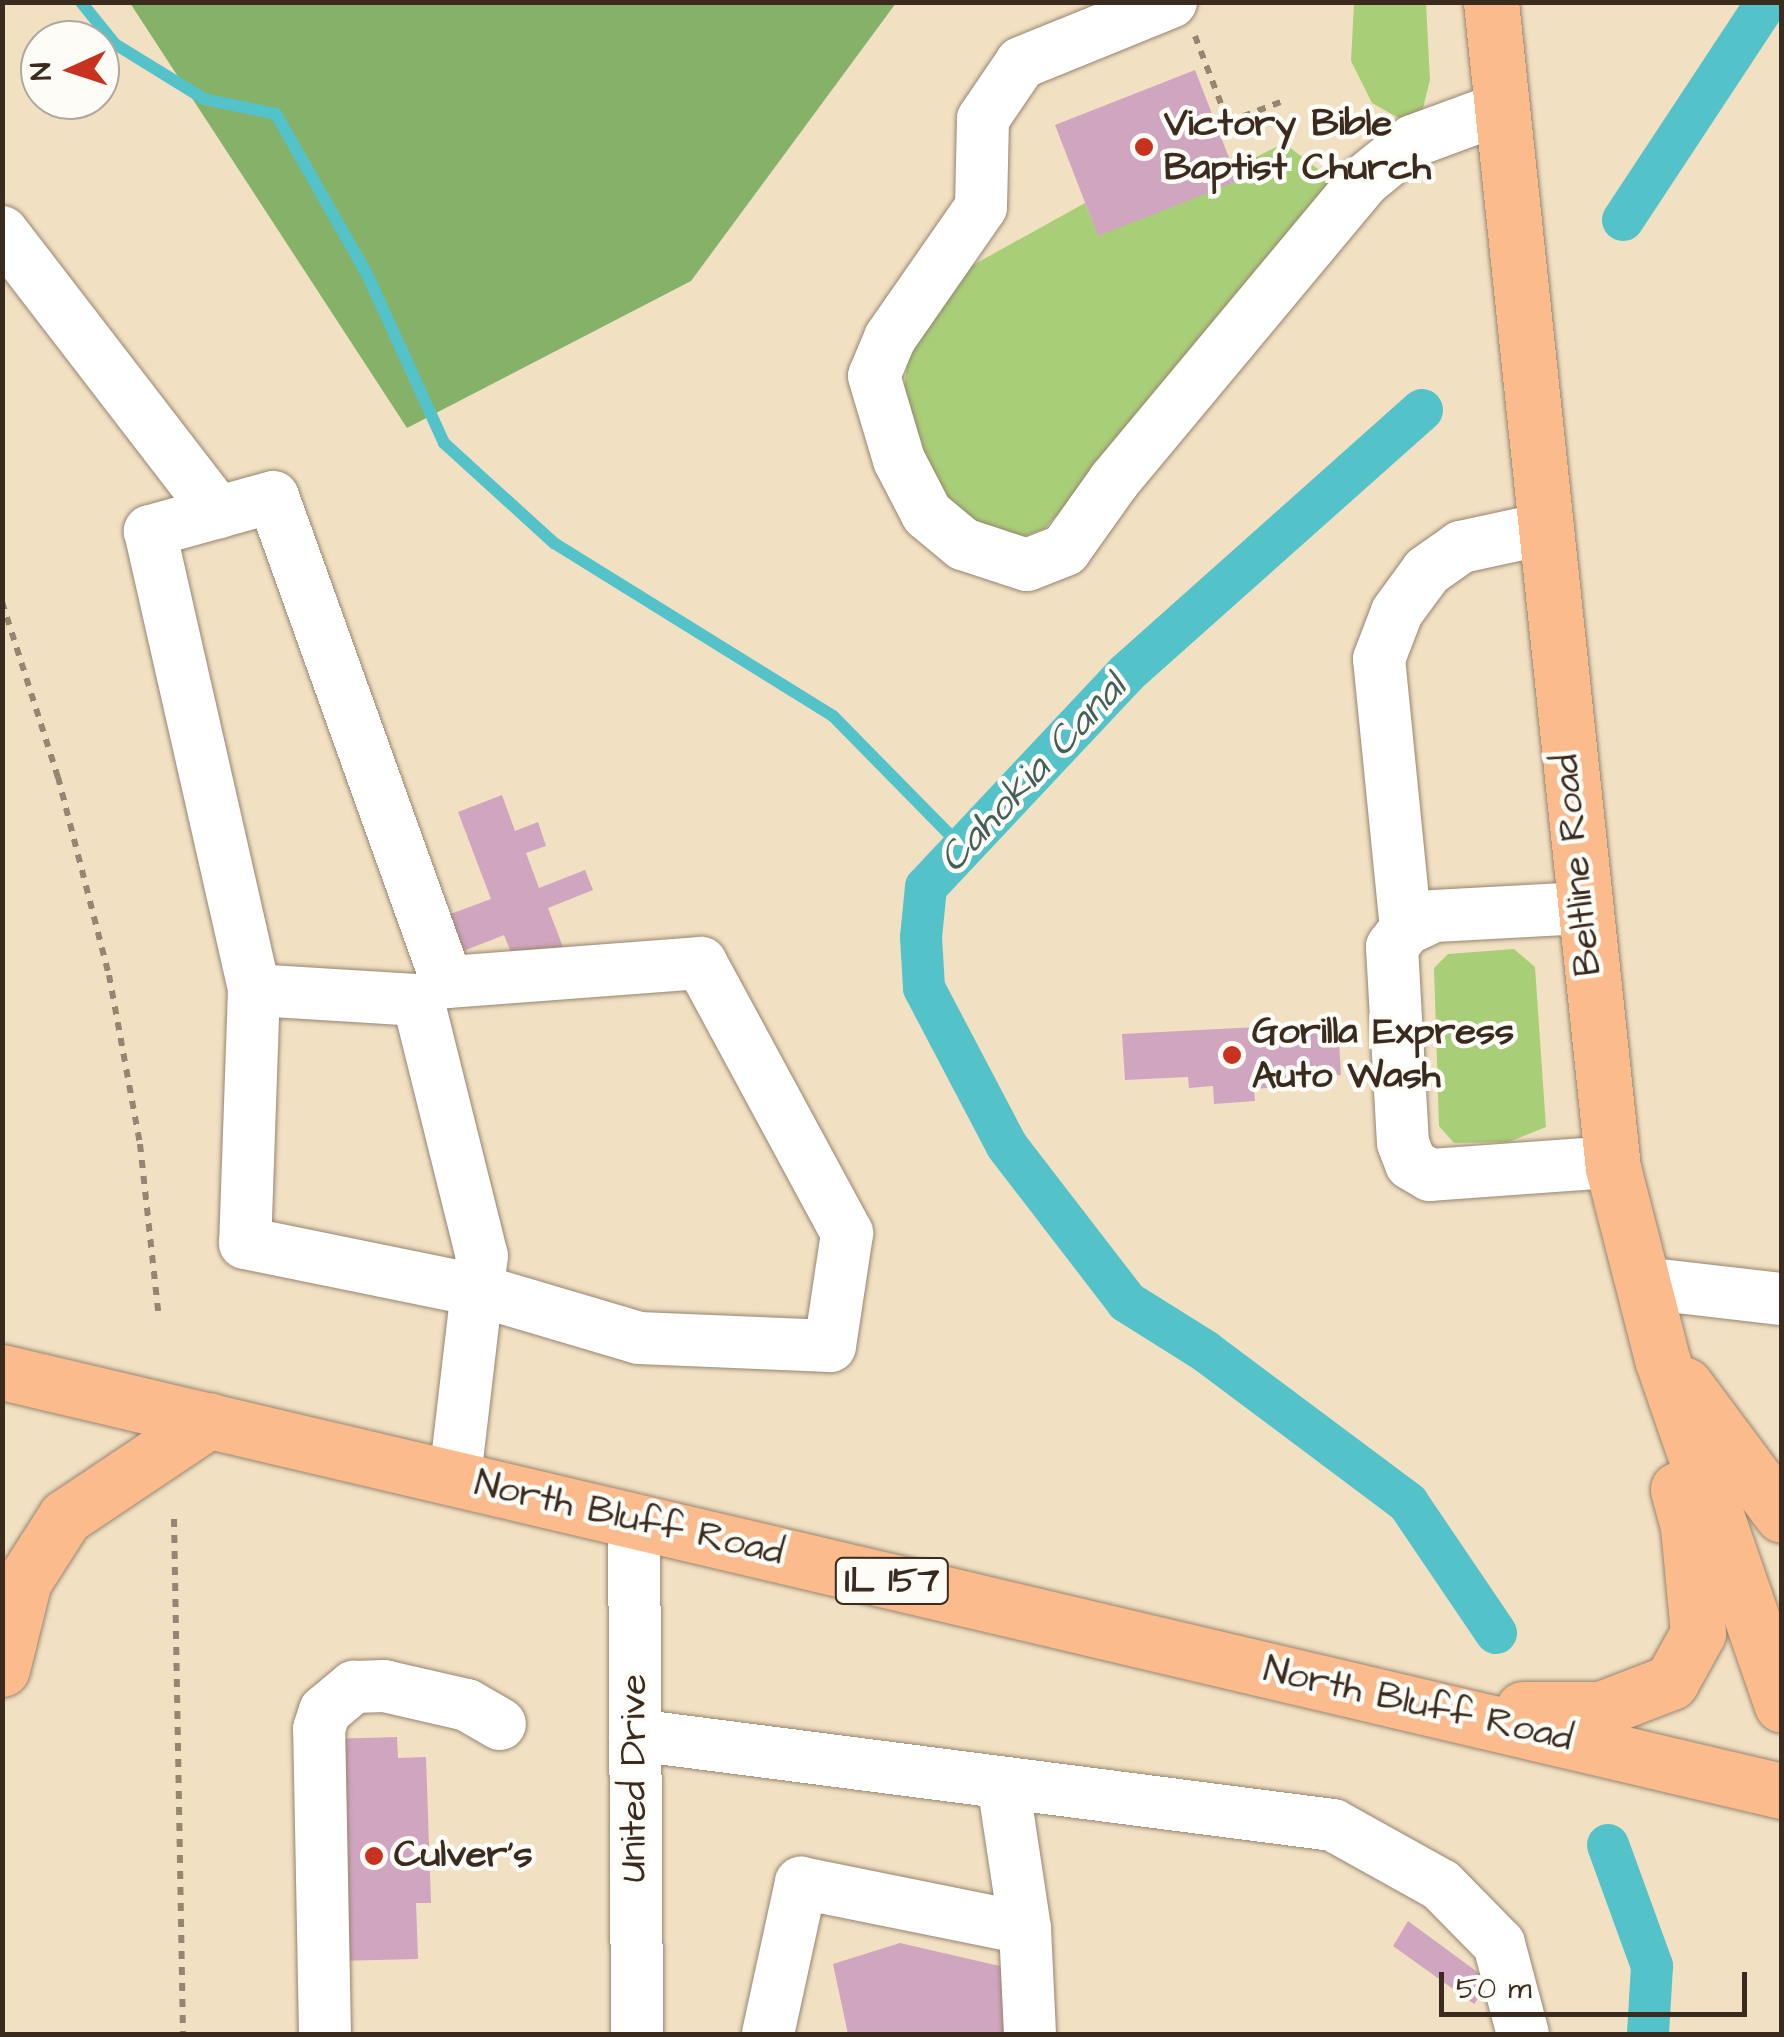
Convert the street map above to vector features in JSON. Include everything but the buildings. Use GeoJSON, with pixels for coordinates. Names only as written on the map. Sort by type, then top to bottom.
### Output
{"type":"FeatureCollection","features":[{"type":"Feature","properties":{"kind":"main road","name":"Beltline Road"},"geometry":{"type":"LineString","coordinates":[[1491,2],[1582,908],[1612,1162],[1660,1351],[1782,1704]]}},
{"type":"Feature","properties":{"kind":"main road"},"geometry":{"type":"LineString","coordinates":[[1660,1351],[1724,1431],[1782,1515]]}},
{"type":"Feature","properties":{"kind":"main road"},"geometry":{"type":"LineString","coordinates":[[1418,1706],[1601,1709],[1671,1682],[1698,1633],[1688,1527],[1662,1434],[1660,1351]]}},
{"type":"Feature","properties":{"kind":"main road","name":"North Bluff Road"},"geometry":{"type":"LineString","coordinates":[[2,1372],[1782,1792]]}},
{"type":"Feature","properties":{"kind":"main road"},"geometry":{"type":"LineString","coordinates":[[2,1669],[24,1581],[65,1517],[210,1420]]}},
{"type":"Feature","properties":{"kind":"street"},"geometry":{"type":"LineString","coordinates":[[1180,11],[1021,63],[983,119],[981,208],[890,338],[874,376],[899,460],[927,514],[963,544],[1027,565],[1065,550],[1114,481],[1365,180],[1413,141],[1502,108]]}},
{"type":"Feature","properties":{"kind":"street"},"geometry":{"type":"LineString","coordinates":[[2,232],[218,512]]}},
{"type":"Feature","properties":{"kind":"street"},"geometry":{"type":"LineString","coordinates":[[254,990],[433,991],[701,962],[846,1233],[830,1346],[639,1338],[476,1290],[245,1244],[254,990],[150,530],[273,497],[433,991],[482,1256],[476,1290],[455,1478]]}},
{"type":"Feature","properties":{"kind":"street"},"geometry":{"type":"LineString","coordinates":[[1406,929],[1379,659],[1396,612],[1427,572],[1461,547],[1544,529]]}},
{"type":"Feature","properties":{"kind":"street"},"geometry":{"type":"LineString","coordinates":[[1582,908],[1434,916],[1406,929],[1392,947],[1402,1143],[1411,1164],[1430,1175],[1612,1162]]}},
{"type":"Feature","properties":{"kind":"street"},"geometry":{"type":"LineString","coordinates":[[1642,1283],[1782,1299]]}},
{"type":"Feature","properties":{"kind":"street","name":"United Drive"},"geometry":{"type":"LineString","coordinates":[[634,1521],[637,2034]]}},
{"type":"Feature","properties":{"kind":"street"},"geometry":{"type":"LineString","coordinates":[[325,2034],[320,1729],[325,1711],[354,1687],[384,1686],[467,1705],[500,1724]]}},
{"type":"Feature","properties":{"kind":"street"},"geometry":{"type":"LineString","coordinates":[[635,1735],[1333,1825],[1442,1885],[1499,1944],[1523,2034]]}},
{"type":"Feature","properties":{"kind":"street"},"geometry":{"type":"LineString","coordinates":[[1004,1783],[1026,1928],[1030,2034]]}},
{"type":"Feature","properties":{"kind":"street"},"geometry":{"type":"LineString","coordinates":[[768,2034],[801,1883],[1026,1928]]}},
{"type":"Feature","properties":{"kind":"path"},"geometry":{"type":"LineString","coordinates":[[1180,11],[1228,122]]}},
{"type":"Feature","properties":{"kind":"path"},"geometry":{"type":"LineString","coordinates":[[1216,126],[1286,100]]}},
{"type":"Feature","properties":{"kind":"path"},"geometry":{"type":"LineString","coordinates":[[2,602],[76,838],[109,975],[140,1144],[158,1311]]}},
{"type":"Feature","properties":{"kind":"path"},"geometry":{"type":"LineString","coordinates":[[174,1519],[183,2034]]}},
{"type":"Feature","properties":{"kind":"green space"},"geometry":{"type":"Polygon","coordinates":[[[130,3],[896,3],[691,281],[407,428],[130,3]]]}},
{"type":"Feature","properties":{"kind":"green space"},"geometry":{"type":"Polygon","coordinates":[[[1354,3],[1426,3],[1430,80],[1422,112],[1404,121],[1372,103],[1351,61],[1354,3]]]}},
{"type":"Feature","properties":{"kind":"green space"},"geometry":{"type":"Polygon","coordinates":[[[1284,143],[1332,180],[1065,507],[1044,529],[1022,537],[966,525],[936,489],[904,388],[909,350],[955,275],[1085,203],[1098,235],[1237,181],[1233,169],[1284,143]]]}},
{"type":"Feature","properties":{"kind":"green space"},"geometry":{"type":"Polygon","coordinates":[[[1514,949],[1535,967],[1546,1127],[1509,1142],[1454,1143],[1439,1126],[1434,968],[1448,954],[1514,949]]]}},
{"type":"Feature","properties":{"kind":"waterway"},"geometry":{"type":"LineString","coordinates":[[81,2],[115,44],[204,99],[276,114],[367,274],[444,443],[554,543],[833,716],[956,841]]}},
{"type":"Feature","properties":{"kind":"waterway","name":"Cahokia Canal"},"geometry":{"type":"LineString","coordinates":[[1623,220],[1767,2]]}},
{"type":"Feature","properties":{"kind":"waterway","name":"Cahokia Canal"},"geometry":{"type":"LineString","coordinates":[[1422,410],[1126,674],[926,887],[921,937],[924,988],[1007,1146],[1127,1302],[1205,1351],[1408,1503],[1496,1633]]}},
{"type":"Feature","properties":{"kind":"waterway","name":"Cahokia Canal"},"geometry":{"type":"LineString","coordinates":[[1608,1845],[1652,1966],[1648,2034]]}},
{"type":"Feature","properties":{"kind":"place","name":"Victory Bible Baptist Church"},"geometry":{"type":"Point","coordinates":[1144,147]}},
{"type":"Feature","properties":{"kind":"place","name":"Gorilla Express Auto Wash"},"geometry":{"type":"Point","coordinates":[1232,1055]}},
{"type":"Feature","properties":{"kind":"place","name":"Culver's"},"geometry":{"type":"Point","coordinates":[374,1856]}}]}
